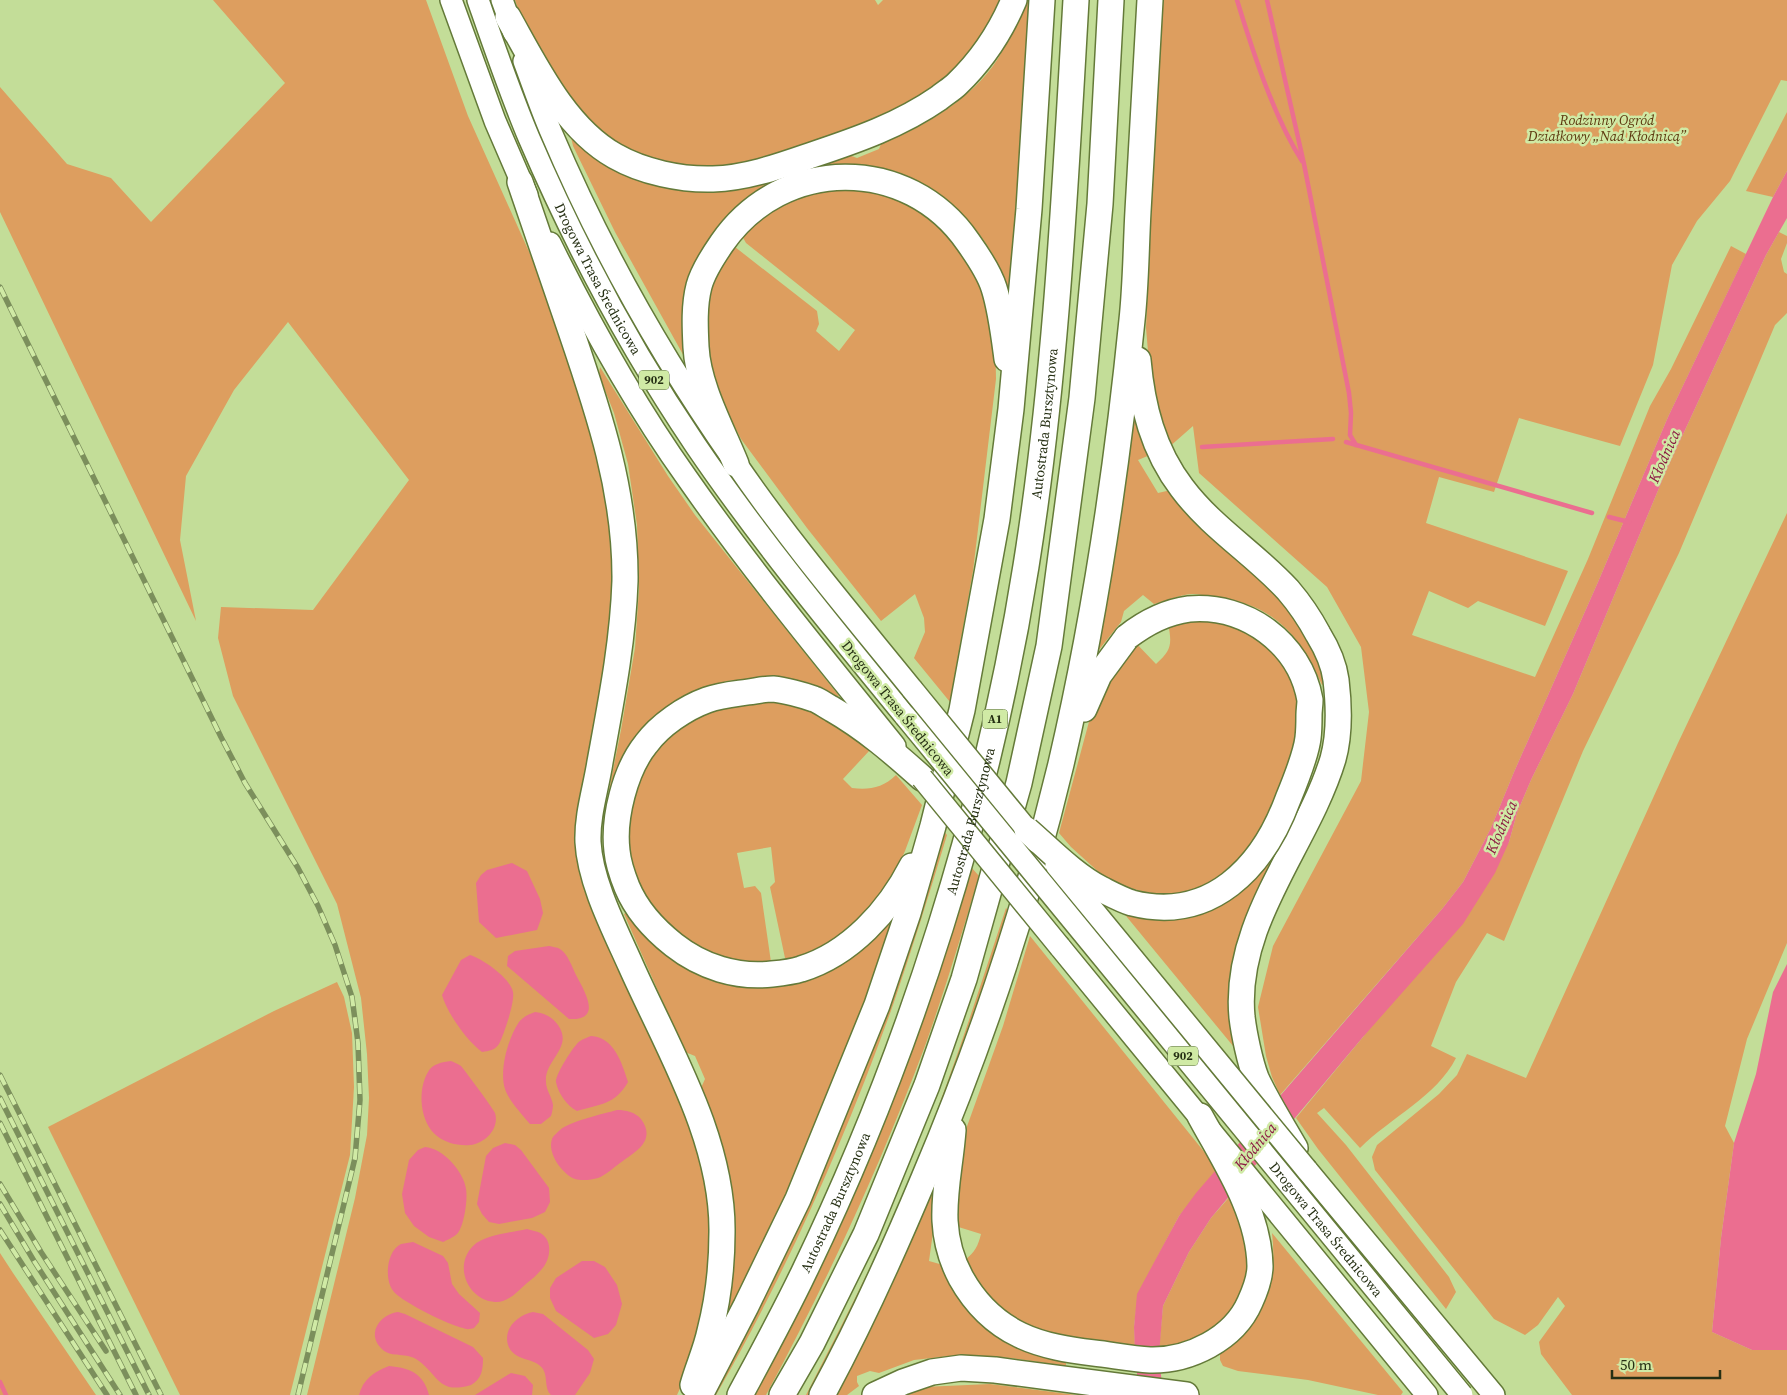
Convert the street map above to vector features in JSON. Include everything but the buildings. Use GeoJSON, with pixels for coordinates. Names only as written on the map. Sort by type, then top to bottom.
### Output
{"type":"FeatureCollection","features":[{"type":"Feature","properties":{"kind":"highway"},"geometry":{"type":"LineString","coordinates":[[505,8],[558,102],[594,140],[615,156],[656,173],[690,179],[714,179],[764,171],[891,126],[922,110],[956,86],[980,59],[1008,14],[1014,0]]}},
{"type":"Feature","properties":{"kind":"highway"},"geometry":{"type":"LineString","coordinates":[[700,1395],[789,1217],[877,1005],[908,913],[933,826],[962,710],[997,519],[1011,409],[1029,209],[1042,0]]}},
{"type":"Feature","properties":{"kind":"highway","name":"Autostrada Bursztynowa"},"geometry":{"type":"LineString","coordinates":[[740,1395],[805,1270],[889,1074],[946,908],[990,746],[1026,566],[1048,394],[1063,236],[1076,0]]}},
{"type":"Feature","properties":{"kind":"highway"},"geometry":{"type":"LineString","coordinates":[[782,1395],[812,1343],[866,1234],[927,1085],[964,979],[1019,783],[1049,646],[1082,398],[1100,204],[1111,0]]}},
{"type":"Feature","properties":{"kind":"highway"},"geometry":{"type":"LineString","coordinates":[[822,1395],[895,1246],[955,1105],[984,1027],[1016,930],[1039,851],[1061,764],[1085,653],[1104,539],[1133,315],[1150,0]]}},
{"type":"Feature","properties":{"kind":"highway"},"geometry":{"type":"LineString","coordinates":[[736,464],[700,379],[696,349],[695,318],[699,286],[713,257],[731,231],[755,207],[786,189],[818,179],[848,176],[879,181],[907,191],[932,204],[959,229],[976,254],[994,287],[1005,343],[1011,409]]}},
{"type":"Feature","properties":{"kind":"highway"},"geometry":{"type":"LineString","coordinates":[[520,182],[604,428],[616,480],[622,535],[625,580],[622,623],[615,676],[591,809],[588,843],[594,874],[607,912],[693,1102],[714,1169],[719,1200],[722,1230],[720,1272],[710,1331],[690,1395]]}},
{"type":"Feature","properties":{"kind":"highway"},"geometry":{"type":"LineString","coordinates":[[1133,315],[1140,386],[1154,439],[1163,459],[1183,489],[1232,540],[1288,590],[1309,617],[1325,646],[1336,677],[1339,715],[1333,758],[1316,804],[1266,905],[1249,946],[1243,974],[1242,1017],[1256,1076],[1307,1170]]}},
{"type":"Feature","properties":{"kind":"highway"},"geometry":{"type":"LineString","coordinates":[[1027,830],[1064,862],[1099,888],[1131,902],[1155,907],[1174,907],[1195,903],[1221,892],[1238,878],[1259,854],[1282,816],[1308,740],[1310,701],[1300,670],[1283,644],[1261,626],[1236,614],[1204,609],[1168,614],[1140,627],[1128,637],[1098,675],[1061,764]]}},
{"type":"Feature","properties":{"kind":"highway"},"geometry":{"type":"LineString","coordinates":[[922,778],[891,747],[850,719],[814,699],[773,689],[729,694],[707,700],[691,708],[659,730],[645,744],[626,779],[617,820],[617,851],[627,887],[640,909],[657,931],[684,953],[704,964],[734,973],[761,975],[799,970],[817,964],[849,945],[899,890],[933,826]]}},
{"type":"Feature","properties":{"kind":"highway"},"geometry":{"type":"LineString","coordinates":[[955,1105],[951,1152],[944,1194],[945,1224],[950,1251],[961,1277],[981,1306],[993,1318],[1034,1340],[1069,1350],[1152,1360],[1182,1356],[1205,1347],[1229,1332],[1246,1311],[1257,1285],[1260,1267],[1256,1236],[1244,1200],[1200,1116]]}},
{"type":"Feature","properties":{"kind":"highway"},"geometry":{"type":"LineString","coordinates":[[875,1395],[903,1382],[932,1372],[960,1368],[995,1370],[1186,1395]]}},
{"type":"Feature","properties":{"kind":"main road","name":"Drogowa Trasa Średnicowa"},"geometry":{"type":"LineString","coordinates":[[451,0],[495,121],[520,182],[560,264],[609,356],[686,477],[779,603],[891,747]]}},
{"type":"Feature","properties":{"kind":"main road","name":"Drogowa Trasa Średnicowa"},"geometry":{"type":"LineString","coordinates":[[478,0],[522,120],[591,267],[669,405],[718,478],[805,594],[1462,1395]]}},
{"type":"Feature","properties":{"kind":"main road"},"geometry":{"type":"LineString","coordinates":[[505,8],[550,132],[604,244],[671,365],[736,464],[804,555],[912,689],[1494,1395]]}},
{"type":"Feature","properties":{"kind":"main road","name":"Drogowa Trasa Średnicowa"},"geometry":{"type":"LineString","coordinates":[[922,778],[1427,1395]]}},
{"type":"Feature","properties":{"kind":"green space"},"geometry":{"type":"Polygon","coordinates":[[[213,0],[426,0],[468,116],[562,325],[590,402],[619,580],[582,812],[697,1134],[714,1231],[707,1303],[688,1371],[677,1395],[307,1395],[355,1198],[367,1135],[369,1098],[367,1054],[361,998],[337,904],[233,696],[218,638],[221,607],[313,610],[409,480],[288,322],[234,390],[186,476],[180,540],[196,621],[0,212],[0,87],[67,164],[111,178],[151,222],[285,83],[213,0]]]}},
{"type":"Feature","properties":{"kind":"green space"},"geometry":{"type":"Polygon","coordinates":[[[515,0],[875,0],[878,5],[883,0],[1007,0],[954,81],[886,121],[721,173],[643,161],[608,140],[574,111],[525,31],[515,0]]]}},
{"type":"Feature","properties":{"kind":"green space","name":"Rodzinny Ogród Działkowy „Nad Kłodnicą”"},"geometry":{"type":"Polygon","coordinates":[[[1161,0],[1787,0],[1787,81],[1781,80],[1730,181],[1697,221],[1672,265],[1653,365],[1620,446],[1519,418],[1494,492],[1439,477],[1426,523],[1568,571],[1545,626],[1478,601],[1468,608],[1429,591],[1412,635],[1535,677],[1588,559],[1650,406],[1671,369],[1731,246],[1746,254],[1668,417],[1491,828],[1463,882],[1442,909],[1280,1095],[1266,1056],[1258,1007],[1273,946],[1361,781],[1369,712],[1361,647],[1327,587],[1199,473],[1193,426],[1168,448],[1152,398],[1146,328],[1161,0]]]}},
{"type":"Feature","properties":{"kind":"green space"},"geometry":{"type":"Polygon","coordinates":[[[1025,1],[1034,2],[1014,272],[1008,299],[1000,271],[983,239],[959,211],[944,199],[929,188],[895,173],[871,168],[827,167],[825,160],[849,155],[857,158],[879,149],[881,144],[929,120],[961,99],[987,74],[997,60],[1025,1]]]}},
{"type":"Feature","properties":{"kind":"green space"},"geometry":{"type":"Polygon","coordinates":[[[1787,112],[1787,171],[1773,197],[1746,191],[1787,112]]]}},
{"type":"Feature","properties":{"kind":"green space"},"geometry":{"type":"Polygon","coordinates":[[[569,128],[684,189],[725,191],[772,180],[774,184],[723,226],[686,360],[615,232],[573,146],[569,128]]]}},
{"type":"Feature","properties":{"kind":"green space"},"geometry":{"type":"Polygon","coordinates":[[[851,184],[931,210],[975,261],[995,324],[996,379],[973,571],[950,702],[914,658],[925,632],[924,618],[915,594],[881,621],[807,528],[741,439],[722,402],[706,357],[707,295],[715,270],[735,247],[817,311],[819,324],[816,331],[839,351],[855,330],[746,243],[741,234],[776,200],[851,184]]]}},
{"type":"Feature","properties":{"kind":"green space"},"geometry":{"type":"Polygon","coordinates":[[[1779,232],[1787,236],[1787,243],[1781,259],[1784,272],[1787,274],[1787,313],[1775,325],[1679,553],[1583,751],[1504,941],[1487,933],[1456,982],[1431,1046],[1456,1058],[1448,1072],[1437,1084],[1360,1148],[1324,1108],[1317,1113],[1346,1145],[1449,1277],[1456,1292],[1446,1309],[1318,1149],[1296,1118],[1363,1037],[1509,842],[1517,813],[1573,694],[1667,469],[1766,255],[1779,232]]]}},
{"type":"Feature","properties":{"kind":"green space"},"geometry":{"type":"Polygon","coordinates":[[[600,367],[668,476],[695,515],[839,696],[835,699],[813,685],[784,679],[756,678],[727,681],[697,693],[614,792],[609,790],[635,648],[639,589],[637,525],[628,464],[614,413],[599,375],[600,367]]]}},
{"type":"Feature","properties":{"kind":"green space"},"geometry":{"type":"Polygon","coordinates":[[[1134,408],[1150,455],[1138,460],[1158,493],[1171,490],[1253,566],[1301,622],[1327,682],[1322,685],[1304,651],[1282,624],[1268,614],[1235,601],[1201,595],[1192,594],[1154,604],[1143,595],[1124,611],[1121,622],[1098,651],[1134,408]]]}},
{"type":"Feature","properties":{"kind":"green space"},"geometry":{"type":"Polygon","coordinates":[[[1787,513],[1787,943],[1747,1039],[1725,1126],[1734,1143],[1721,1238],[1712,1332],[1752,1350],[1787,1350],[1787,1395],[1572,1395],[1541,1354],[1539,1342],[1565,1306],[1558,1297],[1538,1325],[1525,1335],[1494,1319],[1375,1170],[1372,1157],[1377,1145],[1439,1094],[1457,1075],[1467,1054],[1526,1078],[1678,743],[1787,513]]]}},
{"type":"Feature","properties":{"kind":"green space"},"geometry":{"type":"Polygon","coordinates":[[[1219,616],[1267,639],[1299,683],[1296,759],[1250,852],[1211,885],[1171,894],[1149,893],[1126,887],[1102,875],[1071,847],[1059,833],[1090,718],[1106,681],[1133,640],[1156,664],[1165,655],[1170,646],[1168,623],[1219,616]]]}},
{"type":"Feature","properties":{"kind":"green space"},"geometry":{"type":"Polygon","coordinates":[[[771,697],[822,713],[870,750],[843,779],[852,788],[876,787],[886,783],[896,775],[922,805],[905,851],[888,889],[847,938],[793,963],[785,958],[770,887],[775,882],[771,847],[737,853],[744,888],[755,886],[761,893],[772,969],[716,962],[657,919],[638,888],[630,856],[626,826],[646,758],[669,734],[705,706],[771,697]]]}},
{"type":"Feature","properties":{"kind":"green space"},"geometry":{"type":"Polygon","coordinates":[[[941,828],[947,835],[893,1005],[835,1155],[767,1301],[716,1395],[709,1395],[941,828]]]}},
{"type":"Feature","properties":{"kind":"green space"},"geometry":{"type":"Polygon","coordinates":[[[1285,837],[1241,945],[1238,1052],[1117,905],[1214,906],[1243,890],[1268,865],[1285,837]]]}},
{"type":"Feature","properties":{"kind":"green space"},"geometry":{"type":"Polygon","coordinates":[[[971,867],[979,876],[925,1046],[890,1135],[852,1223],[766,1395],[755,1395],[825,1260],[862,1177],[920,1024],[971,867]]]}},
{"type":"Feature","properties":{"kind":"green space"},"geometry":{"type":"Polygon","coordinates":[[[1006,908],[1013,915],[927,1153],[814,1395],[806,1395],[881,1244],[921,1152],[955,1061],[1006,908]]]}},
{"type":"Feature","properties":{"kind":"green space"},"geometry":{"type":"Polygon","coordinates":[[[631,909],[679,962],[824,973],[854,956],[876,937],[891,915],[896,922],[799,1175],[730,1317],[724,1313],[733,1256],[732,1193],[722,1147],[701,1088],[705,1079],[695,1056],[685,1052],[624,914],[631,909]]]}},
{"type":"Feature","properties":{"kind":"green space"},"geometry":{"type":"Polygon","coordinates":[[[1030,936],[1218,1169],[1179,1216],[1138,1294],[1134,1327],[1135,1347],[1053,1335],[1015,1320],[984,1293],[965,1260],[976,1248],[981,1234],[952,1225],[965,1132],[1003,1026],[1030,936]]]}},
{"type":"Feature","properties":{"kind":"green space"},"geometry":{"type":"Polygon","coordinates":[[[337,982],[344,997],[352,1033],[354,1087],[350,1155],[290,1395],[180,1395],[48,1127],[274,1011],[337,982]]]}},
{"type":"Feature","properties":{"kind":"green space"},"geometry":{"type":"Polygon","coordinates":[[[932,1187],[936,1189],[929,1261],[943,1265],[1066,1359],[1066,1366],[1011,1358],[959,1355],[914,1360],[879,1373],[870,1371],[857,1376],[859,1386],[847,1395],[838,1395],[837,1390],[932,1187]]]}},
{"type":"Feature","properties":{"kind":"green space"},"geometry":{"type":"Polygon","coordinates":[[[1233,1193],[1253,1254],[1242,1301],[1206,1336],[1183,1344],[1159,1348],[1163,1306],[1189,1252],[1211,1218],[1233,1193]]]}},
{"type":"Feature","properties":{"kind":"green space"},"geometry":{"type":"Polygon","coordinates":[[[1272,1233],[1403,1392],[1401,1395],[1378,1395],[1308,1380],[1238,1371],[1223,1366],[1220,1360],[1220,1353],[1247,1329],[1262,1308],[1267,1296],[1273,1259],[1272,1233]]]}},
{"type":"Feature","properties":{"kind":"green space"},"geometry":{"type":"Polygon","coordinates":[[[0,1253],[13,1273],[96,1395],[0,1395],[0,1253]]]}},
{"type":"Feature","properties":{"kind":"green space"},"geometry":{"type":"Polygon","coordinates":[[[990,1384],[1076,1395],[899,1395],[923,1387],[990,1384]]]}},
{"type":"Feature","properties":{"kind":"water","name":"Kłodnica"},"geometry":{"type":"Polygon","coordinates":[[[1787,171],[1787,218],[1766,255],[1667,469],[1573,694],[1531,780],[1517,813],[1509,842],[1495,873],[1463,924],[1363,1037],[1211,1218],[1189,1252],[1163,1306],[1159,1355],[1163,1395],[1139,1390],[1134,1327],[1137,1294],[1179,1216],[1196,1193],[1442,909],[1463,882],[1491,828],[1668,417],[1787,171]]]}},
{"type":"Feature","properties":{"kind":"water"},"geometry":{"type":"Polygon","coordinates":[[[512,863],[527,871],[540,899],[543,913],[537,930],[496,938],[479,922],[476,883],[487,870],[512,863]]]}},
{"type":"Feature","properties":{"kind":"water"},"geometry":{"type":"Polygon","coordinates":[[[549,946],[559,948],[570,961],[587,997],[589,1010],[586,1015],[569,1019],[507,966],[508,956],[515,951],[549,946]]]}},
{"type":"Feature","properties":{"kind":"water"},"geometry":{"type":"Polygon","coordinates":[[[470,955],[482,960],[502,975],[513,992],[511,1010],[499,1044],[489,1051],[482,1052],[470,1041],[448,1010],[442,995],[461,960],[470,955]]]}},
{"type":"Feature","properties":{"kind":"water"},"geometry":{"type":"Polygon","coordinates":[[[1787,964],[1787,1350],[1752,1350],[1712,1332],[1721,1238],[1734,1143],[1756,1074],[1773,992],[1787,964]]]}},
{"type":"Feature","properties":{"kind":"water"},"geometry":{"type":"Polygon","coordinates":[[[535,1012],[542,1013],[556,1022],[562,1033],[563,1041],[547,1074],[546,1085],[553,1105],[552,1113],[541,1124],[530,1124],[509,1098],[503,1082],[504,1064],[511,1037],[521,1020],[535,1012]]]}},
{"type":"Feature","properties":{"kind":"water"},"geometry":{"type":"Polygon","coordinates":[[[591,1036],[599,1037],[606,1041],[616,1052],[628,1082],[618,1095],[606,1103],[577,1111],[566,1103],[557,1086],[556,1078],[565,1060],[577,1044],[591,1036]]]}},
{"type":"Feature","properties":{"kind":"water"},"geometry":{"type":"Polygon","coordinates":[[[451,1061],[461,1066],[495,1113],[495,1125],[490,1135],[475,1144],[457,1144],[437,1136],[431,1130],[424,1115],[422,1088],[428,1072],[435,1065],[451,1061]]]}},
{"type":"Feature","properties":{"kind":"water"},"geometry":{"type":"Polygon","coordinates":[[[617,1110],[630,1112],[641,1119],[647,1134],[642,1145],[632,1155],[598,1178],[581,1180],[565,1173],[557,1162],[552,1150],[553,1137],[560,1130],[571,1124],[617,1110]]]}},
{"type":"Feature","properties":{"kind":"water"},"geometry":{"type":"Polygon","coordinates":[[[505,1143],[515,1145],[521,1150],[549,1188],[550,1202],[545,1212],[532,1218],[499,1224],[489,1222],[477,1204],[486,1156],[493,1148],[505,1143]]]}},
{"type":"Feature","properties":{"kind":"water"},"geometry":{"type":"Polygon","coordinates":[[[425,1147],[432,1148],[452,1162],[461,1175],[466,1189],[465,1213],[462,1225],[456,1235],[443,1242],[429,1237],[414,1226],[405,1213],[402,1194],[409,1160],[418,1150],[425,1147]]]}},
{"type":"Feature","properties":{"kind":"water"},"geometry":{"type":"Polygon","coordinates":[[[527,1229],[538,1232],[547,1239],[549,1255],[544,1266],[516,1293],[504,1301],[485,1300],[477,1295],[466,1281],[464,1272],[467,1254],[473,1246],[491,1236],[527,1229]]]}},
{"type":"Feature","properties":{"kind":"water"},"geometry":{"type":"Polygon","coordinates":[[[413,1242],[443,1256],[448,1263],[452,1284],[459,1294],[480,1313],[479,1322],[474,1328],[464,1329],[438,1318],[407,1302],[394,1292],[388,1274],[392,1253],[401,1244],[413,1242]]]}},
{"type":"Feature","properties":{"kind":"water"},"geometry":{"type":"Polygon","coordinates":[[[582,1261],[594,1261],[605,1267],[617,1285],[622,1304],[616,1325],[608,1334],[594,1338],[556,1311],[550,1298],[550,1288],[556,1278],[582,1261]]]}},
{"type":"Feature","properties":{"kind":"water"},"geometry":{"type":"Polygon","coordinates":[[[398,1312],[473,1347],[483,1358],[482,1370],[478,1380],[471,1385],[451,1387],[439,1381],[416,1359],[384,1351],[376,1341],[376,1330],[381,1320],[392,1313],[398,1312]]]}},
{"type":"Feature","properties":{"kind":"water"},"geometry":{"type":"Polygon","coordinates":[[[533,1312],[543,1314],[588,1350],[594,1359],[590,1373],[575,1395],[551,1395],[543,1369],[539,1365],[515,1354],[508,1345],[508,1333],[513,1323],[522,1316],[533,1312]]]}},
{"type":"Feature","properties":{"kind":"water"},"geometry":{"type":"Polygon","coordinates":[[[389,1366],[403,1368],[415,1373],[423,1381],[429,1395],[359,1395],[366,1380],[389,1366]]]}},
{"type":"Feature","properties":{"kind":"water"},"geometry":{"type":"Polygon","coordinates":[[[511,1373],[525,1376],[533,1385],[532,1395],[475,1395],[511,1373]]]}},
{"type":"Feature","properties":{"kind":"waterway"},"geometry":{"type":"LineString","coordinates":[[1237,0],[1273,104],[1302,161]]}},
{"type":"Feature","properties":{"kind":"waterway"},"geometry":{"type":"LineString","coordinates":[[1267,0],[1304,164],[1349,393],[1351,413],[1350,435],[1356,445]]}},
{"type":"Feature","properties":{"kind":"waterway"},"geometry":{"type":"LineString","coordinates":[[1202,447],[1333,439]]}},
{"type":"Feature","properties":{"kind":"waterway"},"geometry":{"type":"LineString","coordinates":[[1346,442],[1592,513]]}},
{"type":"Feature","properties":{"kind":"waterway"},"geometry":{"type":"LineString","coordinates":[[1609,517],[1629,522]]}},
{"type":"Feature","properties":{"kind":"waterway"},"geometry":{"type":"LineString","coordinates":[[0,1382],[6,1395]]}},
{"type":"Feature","properties":{"kind":"railway"},"geometry":{"type":"LineString","coordinates":[[0,287],[221,737],[245,783],[298,868],[318,906],[335,945],[352,997],[358,1043],[360,1100],[355,1158],[298,1395]]}},
{"type":"Feature","properties":{"kind":"railway"},"geometry":{"type":"LineString","coordinates":[[0,1075],[161,1395]]}},
{"type":"Feature","properties":{"kind":"railway"},"geometry":{"type":"LineString","coordinates":[[0,1098],[149,1395]]}},
{"type":"Feature","properties":{"kind":"railway"},"geometry":{"type":"LineString","coordinates":[[0,1123],[136,1395]]}},
{"type":"Feature","properties":{"kind":"railway"},"geometry":{"type":"LineString","coordinates":[[0,1184],[41,1252],[106,1351]]}},
{"type":"Feature","properties":{"kind":"railway"},"geometry":{"type":"LineString","coordinates":[[0,1204],[34,1261],[120,1395]]}},
{"type":"Feature","properties":{"kind":"railway"},"geometry":{"type":"LineString","coordinates":[[0,1230],[107,1395]]}}]}
